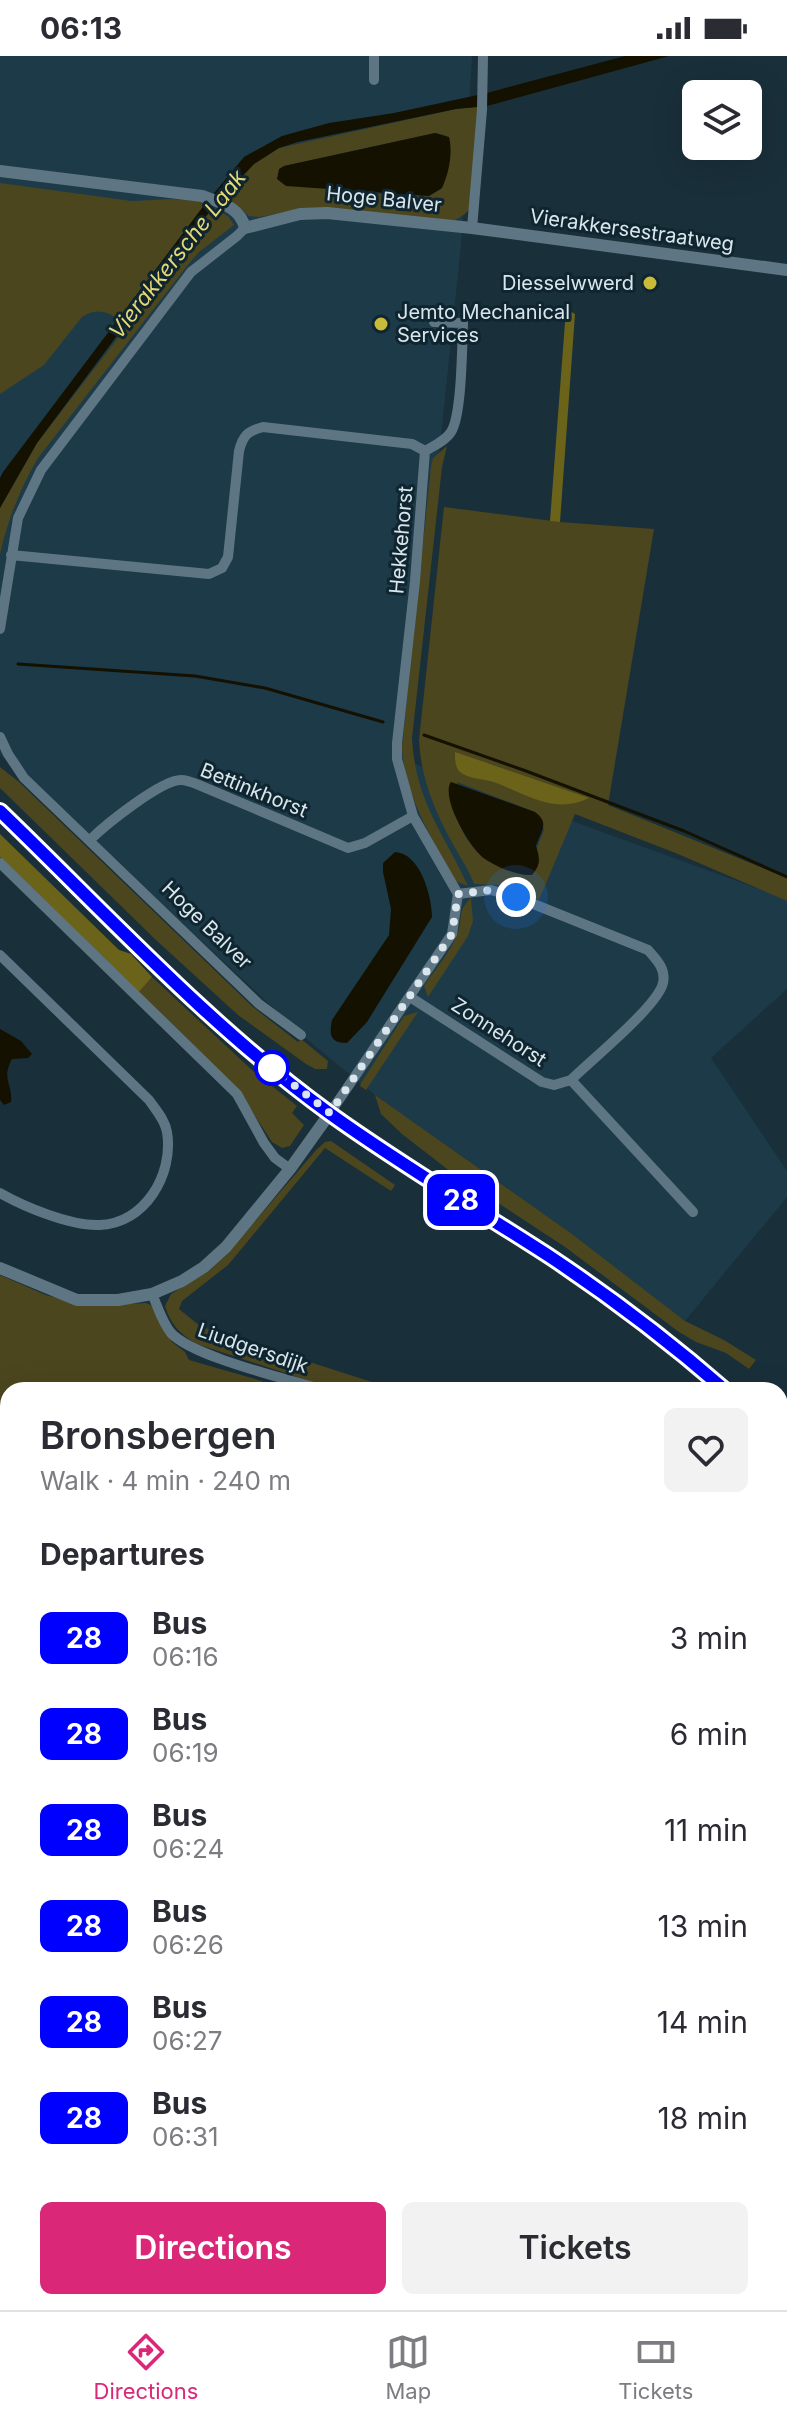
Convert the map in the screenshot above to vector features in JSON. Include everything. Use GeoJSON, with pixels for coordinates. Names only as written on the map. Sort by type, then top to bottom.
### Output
{"type":"FeatureCollection","features":[{"type":"Feature","properties":{"kind":"main road"},"geometry":{"type":"LineString","coordinates":[[0,811],[202,1007],[271,1067],[330,1113],[420,1175],[554,1260],[715,1382]]}},
{"type":"Feature","properties":{"kind":"street"},"geometry":{"type":"LineString","coordinates":[[374,56],[374,80]]}},
{"type":"Feature","properties":{"kind":"street"},"geometry":{"type":"LineString","coordinates":[[472,228],[482,110],[483,56]]}},
{"type":"Feature","properties":{"kind":"street"},"geometry":{"type":"LineString","coordinates":[[0,171],[202,196],[238,212],[245,228],[191,272],[41,470],[18,518],[0,629]]}},
{"type":"Feature","properties":{"kind":"street","name":"Hoge Balver"},"geometry":{"type":"LineString","coordinates":[[245,228],[315,212],[472,228]]}},
{"type":"Feature","properties":{"kind":"street","name":"Vierakkersestraatweg"},"geometry":{"type":"LineString","coordinates":[[472,228],[787,270]]}},
{"type":"Feature","properties":{"kind":"street"},"geometry":{"type":"LineString","coordinates":[[11,555],[209,574],[222,568],[228,557],[239,451],[242,438],[250,430],[263,427],[412,444],[425,451],[443,441],[455,423],[463,323],[434,322]]}},
{"type":"Feature","properties":{"kind":"street","name":"Hekkehorst"},"geometry":{"type":"LineString","coordinates":[[425,451],[397,759],[413,816],[458,894]]}},
{"type":"Feature","properties":{"kind":"street"},"geometry":{"type":"LineString","coordinates":[[0,737],[24,778],[90,840]]}},
{"type":"Feature","properties":{"kind":"street","name":"Bettinkhorst"},"geometry":{"type":"LineString","coordinates":[[90,840],[104,826],[159,788],[179,780],[199,785],[348,848],[365,843],[413,816]]}},
{"type":"Feature","properties":{"kind":"street","name":"Hoge Balver"},"geometry":{"type":"LineString","coordinates":[[90,840],[259,1004],[301,1035]]}},
{"type":"Feature","properties":{"kind":"street"},"geometry":{"type":"LineString","coordinates":[[0,863],[237,1094],[264,1143],[275,1158],[290,1169]]}},
{"type":"Feature","properties":{"kind":"street"},"geometry":{"type":"LineString","coordinates":[[0,1268],[77,1300],[118,1300],[152,1294],[182,1281],[216,1257],[290,1169],[452,934],[458,894],[491,890],[648,950],[662,965],[663,984],[650,1005],[571,1080],[693,1212]]}},
{"type":"Feature","properties":{"kind":"street"},"geometry":{"type":"LineString","coordinates":[[0,955],[149,1100],[167,1130],[168,1150],[166,1167],[150,1200],[129,1217],[101,1225],[71,1222],[0,1193]]}},
{"type":"Feature","properties":{"kind":"street","name":"Zonnehorst"},"geometry":{"type":"LineString","coordinates":[[410,997],[542,1082],[554,1085],[571,1080]]}},
{"type":"Feature","properties":{"kind":"street","name":"Liudgersdijk"},"geometry":{"type":"LineString","coordinates":[[152,1294],[169,1331],[186,1345],[297,1382]]}},
{"type":"Feature","properties":{"kind":"shaded area"},"geometry":{"type":"Polygon","coordinates":[[[0,56],[472,56],[461,245],[407,761],[787,899],[787,989],[711,1058],[787,1171],[787,1197],[685,1321],[572,1234],[375,1095],[309,1041],[0,754],[0,56]]]}},
{"type":"Feature","properties":{"kind":"shaded area"},"geometry":{"type":"Polygon","coordinates":[[[487,106],[469,210],[452,222],[304,209],[259,217],[249,216],[231,201],[228,193],[254,164],[279,148],[456,109],[487,106]],[[435,133],[284,166],[341,189],[429,196],[441,189],[449,162],[444,135],[435,133]]]}},
{"type":"Feature","properties":{"kind":"shaded area"},"geometry":{"type":"Polygon","coordinates":[[[0,183],[132,201],[173,199],[207,202],[118,319],[100,312],[82,317],[44,365],[0,394],[0,183]]]}},
{"type":"Feature","properties":{"kind":"shaded area"},"geometry":{"type":"Polygon","coordinates":[[[213,207],[229,217],[234,225],[199,252],[187,266],[38,458],[15,504],[0,554],[0,508],[37,443],[131,321],[213,207]]]}},
{"type":"Feature","properties":{"kind":"shaded area"},"geometry":{"type":"Polygon","coordinates":[[[566,309],[575,314],[560,522],[550,521],[566,309]]]}},
{"type":"Feature","properties":{"kind":"shaded area"},"geometry":{"type":"Polygon","coordinates":[[[447,446],[442,467],[412,738],[425,799],[468,886],[455,881],[421,817],[408,782],[402,747],[431,466],[433,458],[447,446]]]}},
{"type":"Feature","properties":{"kind":"shaded area"},"geometry":{"type":"Polygon","coordinates":[[[444,507],[560,522],[654,529],[608,805],[787,878],[787,901],[575,814],[539,900],[499,885],[474,884],[430,795],[419,740],[444,507]],[[457,782],[459,822],[472,846],[496,864],[526,875],[544,830],[535,812],[457,782]]]}},
{"type":"Feature","properties":{"kind":"shaded area"},"geometry":{"type":"Polygon","coordinates":[[[455,752],[589,798],[576,803],[552,804],[494,782],[470,777],[458,770],[455,752]]]}},
{"type":"Feature","properties":{"kind":"shaded area"},"geometry":{"type":"Polygon","coordinates":[[[0,767],[253,1007],[328,1061],[327,1069],[315,1069],[306,1064],[238,1015],[157,941],[0,788],[0,767]]]}},
{"type":"Feature","properties":{"kind":"shaded area"},"geometry":{"type":"Polygon","coordinates":[[[0,834],[119,950],[131,954],[152,977],[139,992],[0,857],[0,834]]]}},
{"type":"Feature","properties":{"kind":"shaded area"},"geometry":{"type":"Polygon","coordinates":[[[471,898],[473,921],[468,936],[428,997],[424,986],[451,946],[458,932],[462,911],[471,898]]]}},
{"type":"Feature","properties":{"kind":"shaded area"},"geometry":{"type":"Polygon","coordinates":[[[152,977],[253,1071],[297,1106],[292,1113],[304,1125],[290,1146],[282,1148],[272,1142],[238,1090],[139,992],[152,977]]]}},
{"type":"Feature","properties":{"kind":"shaded area"},"geometry":{"type":"Polygon","coordinates":[[[418,1012],[366,1090],[360,1086],[404,1016],[418,1012]]]}},
{"type":"Feature","properties":{"kind":"shaded area"},"geometry":{"type":"Polygon","coordinates":[[[375,1095],[572,1234],[685,1321],[756,1360],[749,1369],[726,1353],[679,1332],[565,1247],[451,1172],[402,1134],[381,1114],[375,1095]]]}},
{"type":"Feature","properties":{"kind":"shaded area"},"geometry":{"type":"Polygon","coordinates":[[[331,1141],[395,1185],[391,1191],[325,1148],[228,1265],[182,1301],[179,1309],[200,1326],[372,1382],[313,1382],[197,1344],[177,1328],[165,1306],[171,1294],[210,1270],[225,1256],[325,1142],[331,1141]]]}},
{"type":"Feature","properties":{"kind":"shaded area"},"geometry":{"type":"Polygon","coordinates":[[[0,1275],[46,1295],[87,1306],[151,1305],[172,1342],[185,1352],[189,1360],[265,1382],[0,1382],[0,1275]]]}},
{"type":"Feature","properties":{"kind":"water","name":"Vierakkersche Laak"},"geometry":{"type":"Polygon","coordinates":[[[625,56],[669,56],[487,106],[456,109],[298,142],[279,148],[254,164],[213,207],[37,443],[0,508],[0,478],[3,472],[205,204],[244,157],[282,136],[329,123],[487,93],[625,56]]]}},
{"type":"Feature","properties":{"kind":"water"},"geometry":{"type":"Polygon","coordinates":[[[435,133],[449,137],[450,156],[442,188],[429,196],[286,186],[277,179],[279,169],[284,166],[435,133]]]}},
{"type":"Feature","properties":{"kind":"water"},"geometry":{"type":"Polygon","coordinates":[[[451,782],[540,816],[542,832],[536,846],[539,861],[532,875],[507,870],[479,853],[453,810],[449,789],[451,782]]]}},
{"type":"Feature","properties":{"kind":"water"},"geometry":{"type":"Polygon","coordinates":[[[395,852],[404,854],[418,867],[427,887],[432,917],[367,1022],[347,1043],[337,1042],[331,1034],[332,1020],[389,935],[391,909],[383,863],[395,852]]]}},
{"type":"Feature","properties":{"kind":"water"},"geometry":{"type":"Polygon","coordinates":[[[0,1029],[21,1041],[32,1054],[28,1058],[12,1059],[7,1072],[11,1102],[4,1105],[0,1100],[0,1029]]]}},
{"type":"Feature","properties":{"kind":"waterway"},"geometry":{"type":"LineString","coordinates":[[18,664],[195,676],[265,688],[383,722]]}},
{"type":"Feature","properties":{"kind":"waterway"},"geometry":{"type":"LineString","coordinates":[[424,735],[684,831],[787,877]]}},
{"type":"Feature","properties":{"kind":"bus line","name":"28"},"geometry":{"type":"LineString","coordinates":[[0,811],[202,1007],[308,1097],[420,1175],[554,1260],[716,1382]]}},
{"type":"Feature","properties":{"kind":"place","name":"Diesselwwerd"},"geometry":{"type":"Point","coordinates":[650,283]}},
{"type":"Feature","properties":{"kind":"place","name":"Jemto Mechanical Services"},"geometry":{"type":"Point","coordinates":[381,324]}},
{"type":"Feature","properties":{"kind":"route"},"geometry":{"type":"LineString","coordinates":[[272,1068],[330,1113],[452,934],[458,894],[491,890],[516,897]]}}]}
